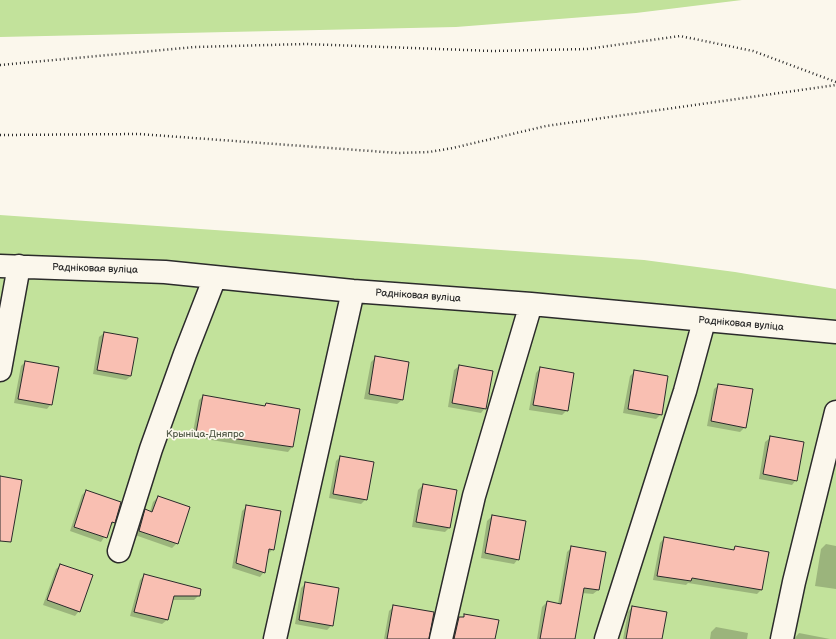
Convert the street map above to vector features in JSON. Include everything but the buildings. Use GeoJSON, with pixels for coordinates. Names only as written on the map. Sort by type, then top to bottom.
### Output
{"type":"FeatureCollection","features":[{"type":"Feature","properties":{"kind":"street","name":"Радніковая вуліца"},"geometry":{"type":"LineString","coordinates":[[10,266],[165,272],[836,332]]}},
{"type":"Feature","properties":{"kind":"street"},"geometry":{"type":"LineString","coordinates":[[0,370],[10,266]]}},
{"type":"Feature","properties":{"kind":"street"},"geometry":{"type":"LineString","coordinates":[[119,551],[151,449],[184,354],[215,277]]}},
{"type":"Feature","properties":{"kind":"street"},"geometry":{"type":"LineString","coordinates":[[275,639],[353,290]]}},
{"type":"Feature","properties":{"kind":"street"},"geometry":{"type":"LineString","coordinates":[[441,639],[474,496],[531,304]]}},
{"type":"Feature","properties":{"kind":"street"},"geometry":{"type":"LineString","coordinates":[[606,639],[685,391],[704,321]]}},
{"type":"Feature","properties":{"kind":"street"},"geometry":{"type":"LineString","coordinates":[[782,639],[794,582],[836,412]]}},
{"type":"Feature","properties":{"kind":"path"},"geometry":{"type":"LineString","coordinates":[[0,65],[195,47],[305,44],[493,51],[587,49],[680,36],[753,51],[836,84]]}},
{"type":"Feature","properties":{"kind":"path"},"geometry":{"type":"LineString","coordinates":[[0,135],[139,134],[398,153],[429,152],[453,148],[546,126],[836,84]]}},
{"type":"Feature","properties":{"kind":"green space"},"geometry":{"type":"Polygon","coordinates":[[[0,0],[742,0],[636,13],[456,27],[0,37],[0,0]]]}},
{"type":"Feature","properties":{"kind":"green space","name":"Крыніца-Дняпро"},"geometry":{"type":"Polygon","coordinates":[[[0,215],[644,260],[735,272],[836,289],[836,639],[0,639],[0,215]]]}}]}
